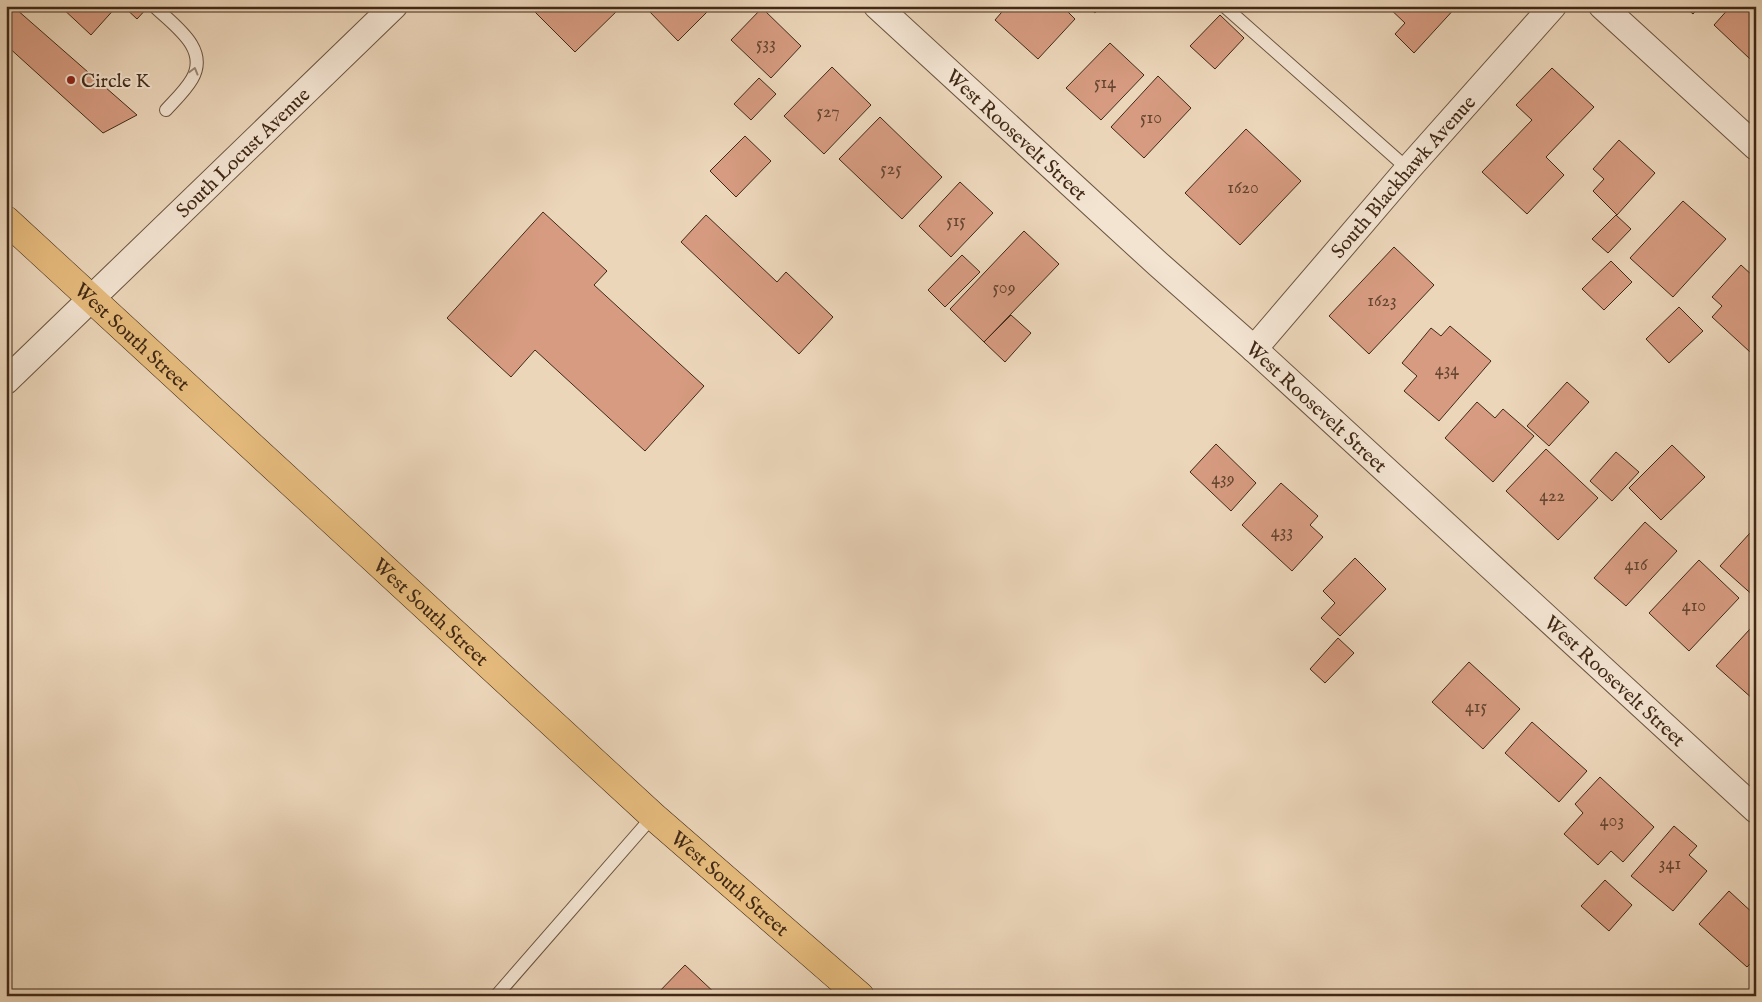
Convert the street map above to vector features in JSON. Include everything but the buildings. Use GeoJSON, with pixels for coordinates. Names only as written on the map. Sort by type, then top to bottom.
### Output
{"type":"FeatureCollection","features":[{"type":"Feature","properties":{"kind":"main road","name":"West South Street"},"geometry":{"type":"LineString","coordinates":[[6,220],[653,816],[860,996]]}},
{"type":"Feature","properties":{"kind":"street","name":"South Locust Avenue"},"geometry":{"type":"LineString","coordinates":[[6,381],[394,6]]}},
{"type":"Feature","properties":{"kind":"street","name":"West Roosevelt Street"},"geometry":{"type":"LineString","coordinates":[[877,6],[1756,810]]}},
{"type":"Feature","properties":{"kind":"street","name":"South Blackhawk Avenue"},"geometry":{"type":"LineString","coordinates":[[1254,349],[1408,169],[1553,6]]}},
{"type":"Feature","properties":{"kind":"street"},"geometry":{"type":"LineString","coordinates":[[1602,6],[1756,146]]}},
{"type":"Feature","properties":{"kind":"lane"},"geometry":{"type":"LineString","coordinates":[[154,6],[189,40],[194,47],[197,60],[193,77],[186,88],[166,110]]}},
{"type":"Feature","properties":{"kind":"lane"},"geometry":{"type":"LineString","coordinates":[[1224,6],[1408,169]]}},
{"type":"Feature","properties":{"kind":"lane"},"geometry":{"type":"LineString","coordinates":[[496,996],[653,816]]}},
{"type":"Feature","properties":{"kind":"place","name":"Circle K"},"geometry":{"type":"Point","coordinates":[71,80]}}]}
